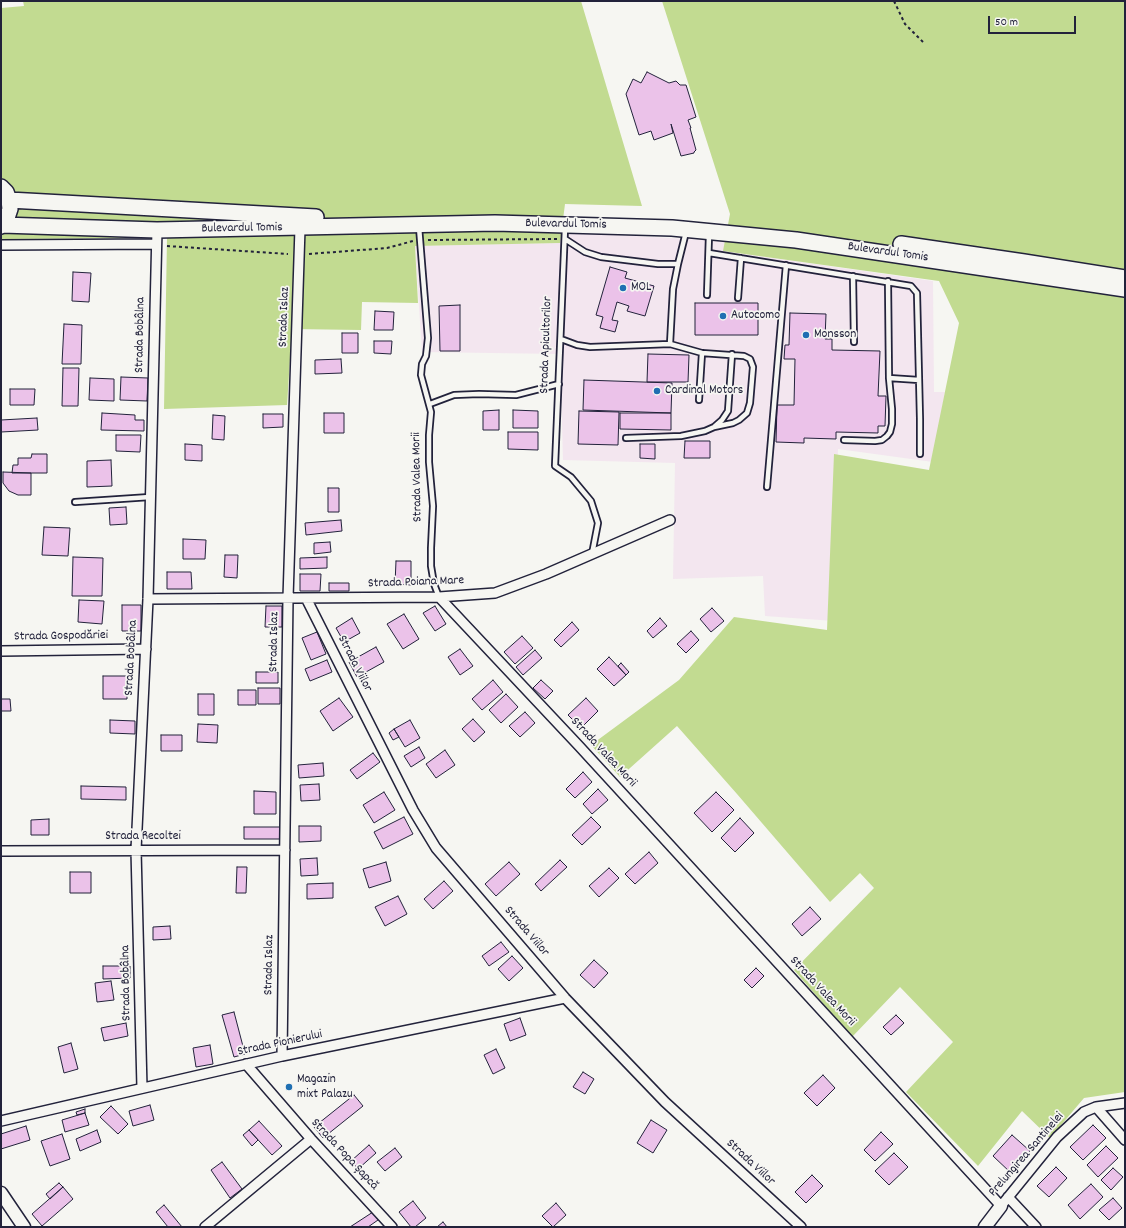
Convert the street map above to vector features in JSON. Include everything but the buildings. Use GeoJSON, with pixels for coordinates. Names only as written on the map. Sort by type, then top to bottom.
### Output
{"type":"FeatureCollection","features":[{"type":"Feature","properties":{"kind":"main road"},"geometry":{"type":"LineString","coordinates":[[1,187],[6,192],[10,209],[8,218],[2,225]]}},
{"type":"Feature","properties":{"kind":"main road","name":"Bulevardul Tomis"},"geometry":{"type":"LineString","coordinates":[[9,200],[304,218],[495,213],[673,218],[797,230],[1024,262],[1125,278]]}},
{"type":"Feature","properties":{"kind":"main road","name":"Bulevardul Tomis"},"geometry":{"type":"LineString","coordinates":[[2,225],[156,237],[300,228],[420,232],[495,223],[566,224],[687,229],[796,240],[1125,289]]}},
{"type":"Feature","properties":{"kind":"street","name":"Strada Islaz"},"geometry":{"type":"LineString","coordinates":[[282,1056],[288,598],[300,228]]}},
{"type":"Feature","properties":{"kind":"street"},"geometry":{"type":"LineString","coordinates":[[1,245],[156,237]]}},
{"type":"Feature","properties":{"kind":"street","name":"Strada Bobâlna"},"geometry":{"type":"LineString","coordinates":[[142,1088],[136,850],[148,599],[156,237]]}},
{"type":"Feature","properties":{"kind":"street","name":"Strada Poiana Mare"},"geometry":{"type":"LineString","coordinates":[[148,599],[439,597],[495,593],[546,574],[670,520]]}},
{"type":"Feature","properties":{"kind":"street","name":"Strada Valea Morii"},"geometry":{"type":"LineString","coordinates":[[439,597],[1004,1202],[1036,1227]]}},
{"type":"Feature","properties":{"kind":"street","name":"Strada Viilor"},"geometry":{"type":"LineString","coordinates":[[306,598],[413,810],[436,848],[565,998],[665,1102],[801,1227]]}},
{"type":"Feature","properties":{"kind":"street","name":"Strada Gospodăriei"},"geometry":{"type":"LineString","coordinates":[[1,651],[146,649]]}},
{"type":"Feature","properties":{"kind":"street","name":"Strada Recoltei"},"geometry":{"type":"LineString","coordinates":[[1,851],[285,850]]}},
{"type":"Feature","properties":{"kind":"street","name":"Strada Pionierului"},"geometry":{"type":"LineString","coordinates":[[1,1121],[282,1056],[565,998]]}},
{"type":"Feature","properties":{"kind":"street","name":"Strada Popa Șapcă"},"geometry":{"type":"LineString","coordinates":[[246,1064],[311,1140],[392,1227]]}},
{"type":"Feature","properties":{"kind":"street"},"geometry":{"type":"LineString","coordinates":[[1096,1107],[1125,1103]]}},
{"type":"Feature","properties":{"kind":"street"},"geometry":{"type":"LineString","coordinates":[[1096,1107],[1125,1140]]}},
{"type":"Feature","properties":{"kind":"street","name":"Prelungirea Santinelei"},"geometry":{"type":"LineString","coordinates":[[985,1227],[1057,1138],[1084,1112],[1096,1107]]}},
{"type":"Feature","properties":{"kind":"street"},"geometry":{"type":"LineString","coordinates":[[205,1227],[311,1140]]}},
{"type":"Feature","properties":{"kind":"street"},"geometry":{"type":"LineString","coordinates":[[1,1192],[24,1227]]}},
{"type":"Feature","properties":{"kind":"lane","name":"Strada Apicultorilor"},"geometry":{"type":"LineString","coordinates":[[566,224],[555,466],[571,477],[591,501],[598,523],[592,554]]}},
{"type":"Feature","properties":{"kind":"lane"},"geometry":{"type":"LineString","coordinates":[[670,344],[674,289],[678,264],[687,229]]}},
{"type":"Feature","properties":{"kind":"lane"},"geometry":{"type":"LineString","coordinates":[[707,295],[709,253],[708,231]]}},
{"type":"Feature","properties":{"kind":"lane","name":"Strada Valea Morii"},"geometry":{"type":"LineString","coordinates":[[420,232],[428,338],[426,356],[422,364],[420,375],[430,404],[431,412],[429,434],[429,462],[433,506],[431,566],[434,584],[439,597]]}},
{"type":"Feature","properties":{"kind":"lane"},"geometry":{"type":"LineString","coordinates":[[565,239],[584,252],[601,257],[658,264],[678,264]]}},
{"type":"Feature","properties":{"kind":"lane"},"geometry":{"type":"LineString","coordinates":[[709,253],[888,281],[911,286],[917,293],[920,454]]}},
{"type":"Feature","properties":{"kind":"lane"},"geometry":{"type":"LineString","coordinates":[[738,298],[741,258]]}},
{"type":"Feature","properties":{"kind":"lane"},"geometry":{"type":"LineString","coordinates":[[767,487],[786,265]]}},
{"type":"Feature","properties":{"kind":"lane"},"geometry":{"type":"LineString","coordinates":[[853,276],[854,342]]}},
{"type":"Feature","properties":{"kind":"lane"},"geometry":{"type":"LineString","coordinates":[[844,440],[875,442],[882,440],[887,436],[892,424],[889,378],[888,281]]}},
{"type":"Feature","properties":{"kind":"lane"},"geometry":{"type":"LineString","coordinates":[[560,339],[577,346],[590,347],[670,344],[702,353],[732,354],[744,356],[750,359],[753,367],[750,403],[747,413],[739,420],[705,431],[681,436],[626,438]]}},
{"type":"Feature","properties":{"kind":"lane"},"geometry":{"type":"LineString","coordinates":[[699,400],[702,353]]}},
{"type":"Feature","properties":{"kind":"lane"},"geometry":{"type":"LineString","coordinates":[[714,427],[722,420],[728,411],[732,354]]}},
{"type":"Feature","properties":{"kind":"lane"},"geometry":{"type":"LineString","coordinates":[[889,378],[919,380]]}},
{"type":"Feature","properties":{"kind":"lane"},"geometry":{"type":"LineString","coordinates":[[430,404],[454,395],[516,395],[559,384]]}},
{"type":"Feature","properties":{"kind":"lane"},"geometry":{"type":"LineString","coordinates":[[75,502],[150,497]]}},
{"type":"Feature","properties":{"kind":"path"},"geometry":{"type":"LineString","coordinates":[[894,1],[906,24],[924,42]]}},
{"type":"Feature","properties":{"kind":"path"},"geometry":{"type":"LineString","coordinates":[[156,237],[176,247],[300,254],[387,248],[420,232],[565,239]]}},
{"type":"Feature","properties":{"kind":"shaded area"},"geometry":{"type":"Polygon","coordinates":[[[561,232],[725,241],[724,251],[933,281],[934,392],[945,392],[933,462],[838,449],[834,621],[765,616],[763,576],[673,579],[675,463],[563,460],[560,354],[422,352],[415,246],[559,243],[561,232]]]}},
{"type":"Feature","properties":{"kind":"green space"},"geometry":{"type":"Polygon","coordinates":[[[23,1],[581,1],[642,206],[565,204],[560,243],[415,246],[418,303],[362,302],[361,330],[292,329],[287,405],[164,409],[167,238],[1,239],[1,8],[24,6],[23,1]]]}},
{"type":"Feature","properties":{"kind":"green space"},"geometry":{"type":"Polygon","coordinates":[[[662,1],[1125,1],[1125,1092],[1084,1098],[1050,1138],[1022,1111],[978,1166],[906,1092],[953,1042],[900,987],[852,1037],[794,970],[874,888],[860,873],[830,902],[677,726],[620,777],[591,745],[679,680],[734,617],[827,630],[834,454],[929,470],[959,323],[939,281],[723,251],[730,214],[662,1]]]}},
{"type":"Feature","properties":{"kind":"place","name":"MOL"},"geometry":{"type":"Point","coordinates":[623,288]}},
{"type":"Feature","properties":{"kind":"place","name":"Autocomo"},"geometry":{"type":"Point","coordinates":[723,316]}},
{"type":"Feature","properties":{"kind":"place","name":"Monsson"},"geometry":{"type":"Point","coordinates":[806,335]}},
{"type":"Feature","properties":{"kind":"place","name":"Cardinal Motors"},"geometry":{"type":"Point","coordinates":[657,391]}},
{"type":"Feature","properties":{"kind":"place","name":"Magazin mixt Palazu"},"geometry":{"type":"Point","coordinates":[289,1087]}}]}
